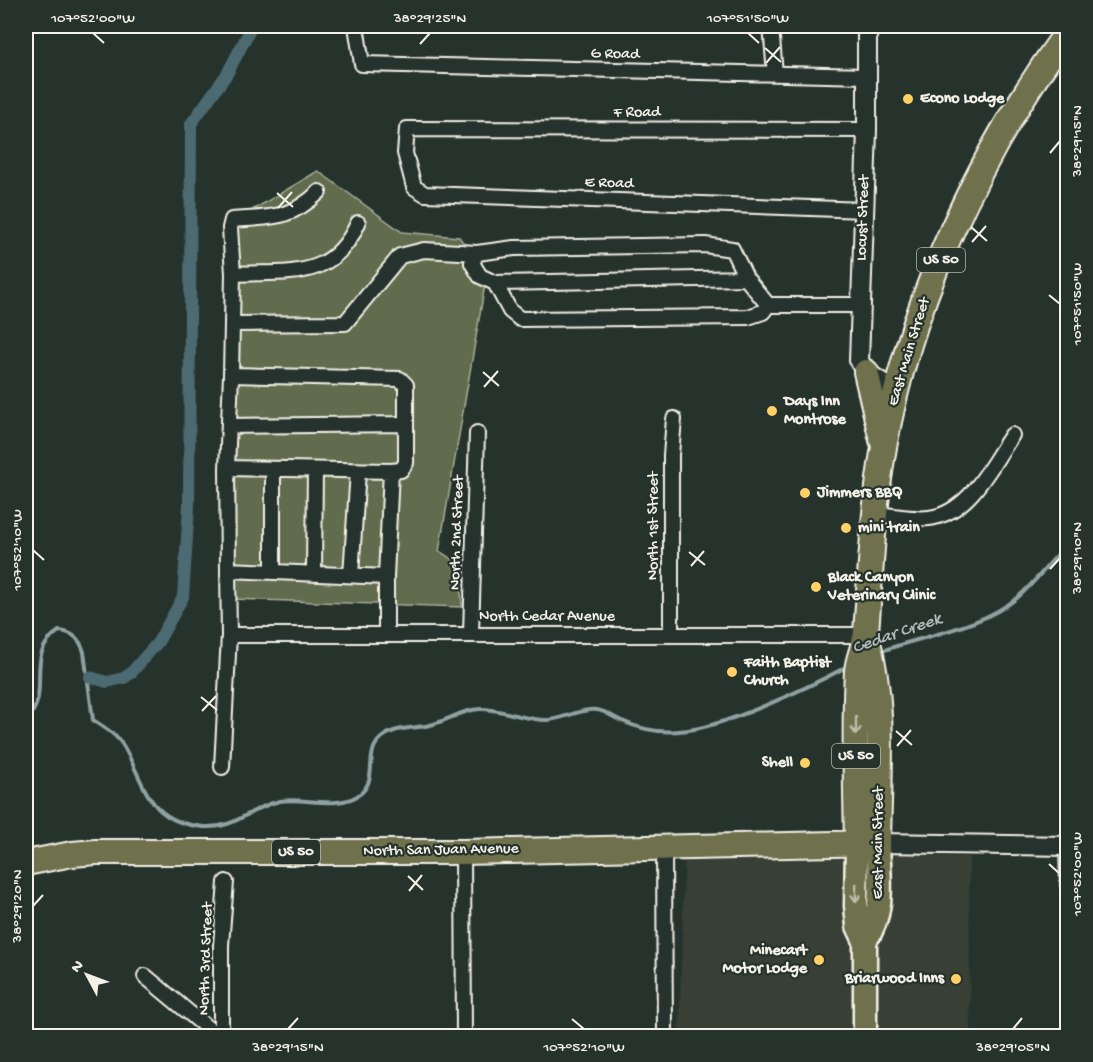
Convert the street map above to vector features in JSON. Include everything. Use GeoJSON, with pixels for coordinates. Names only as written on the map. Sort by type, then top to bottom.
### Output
{"type":"FeatureCollection","features":[{"type":"Feature","properties":{"kind":"highway","name":"East Main Street"},"geometry":{"type":"LineString","coordinates":[[867,844],[879,698],[867,668],[866,635],[874,514],[884,447],[896,392],[919,315],[952,233],[981,172],[1015,109],[1068,31]]}},
{"type":"Feature","properties":{"kind":"highway"},"geometry":{"type":"LineString","coordinates":[[866,372],[884,447]]}},
{"type":"Feature","properties":{"kind":"highway","name":"North San Juan Avenue"},"geometry":{"type":"LineString","coordinates":[[26,862],[96,852],[463,852],[664,846],[867,844]]}},
{"type":"Feature","properties":{"kind":"main road","name":"East Main Street"},"geometry":{"type":"LineString","coordinates":[[865,1036],[865,941],[875,927],[880,911],[867,844]]}},
{"type":"Feature","properties":{"kind":"street","name":"G Road"},"geometry":{"type":"LineString","coordinates":[[356,26],[362,64],[866,76]]}},
{"type":"Feature","properties":{"kind":"street"},"geometry":{"type":"LineString","coordinates":[[771,26],[775,74]]}},
{"type":"Feature","properties":{"kind":"street","name":"Locust Street"},"geometry":{"type":"LineString","coordinates":[[866,372],[859,361],[867,130],[867,26]]}},
{"type":"Feature","properties":{"kind":"street","name":"F Road"},"geometry":{"type":"LineString","coordinates":[[407,129],[867,130]]}},
{"type":"Feature","properties":{"kind":"street","name":"E Road"},"geometry":{"type":"LineString","coordinates":[[407,129],[405,153],[414,187],[424,194],[865,210]]}},
{"type":"Feature","properties":{"kind":"street"},"geometry":{"type":"LineString","coordinates":[[222,767],[228,635],[227,468],[233,274],[230,228],[232,220],[285,216],[303,208],[319,192]]}},
{"type":"Feature","properties":{"kind":"street"},"geometry":{"type":"LineString","coordinates":[[233,274],[311,270],[334,260],[350,243],[358,223]]}},
{"type":"Feature","properties":{"kind":"street"},"geometry":{"type":"LineString","coordinates":[[232,324],[345,323],[400,256],[424,250],[477,253],[514,248],[705,244],[732,249],[746,278],[768,305]]}},
{"type":"Feature","properties":{"kind":"street"},"geometry":{"type":"LineString","coordinates":[[477,253],[472,263],[480,276],[495,283],[746,278]]}},
{"type":"Feature","properties":{"kind":"street"},"geometry":{"type":"LineString","coordinates":[[495,283],[510,311],[520,319],[748,316],[763,312],[768,305]]}},
{"type":"Feature","properties":{"kind":"street"},"geometry":{"type":"LineString","coordinates":[[768,305],[862,305]]}},
{"type":"Feature","properties":{"kind":"street"},"geometry":{"type":"LineString","coordinates":[[866,372],[896,392]]}},
{"type":"Feature","properties":{"kind":"street"},"geometry":{"type":"LineString","coordinates":[[227,468],[391,471],[401,470],[406,463],[406,385],[400,379],[231,375]]}},
{"type":"Feature","properties":{"kind":"street","name":"North 1st Street"},"geometry":{"type":"LineString","coordinates":[[671,633],[670,455],[674,419]]}},
{"type":"Feature","properties":{"kind":"street"},"geometry":{"type":"LineString","coordinates":[[229,426],[405,424]]}},
{"type":"Feature","properties":{"kind":"street","name":"North 2nd Street"},"geometry":{"type":"LineString","coordinates":[[471,634],[477,433]]}},
{"type":"Feature","properties":{"kind":"street"},"geometry":{"type":"LineString","coordinates":[[874,514],[929,518],[953,510],[966,500],[1012,435]]}},
{"type":"Feature","properties":{"kind":"street"},"geometry":{"type":"LineString","coordinates":[[273,469],[273,571]]}},
{"type":"Feature","properties":{"kind":"street"},"geometry":{"type":"LineString","coordinates":[[314,572],[315,470]]}},
{"type":"Feature","properties":{"kind":"street"},"geometry":{"type":"LineString","coordinates":[[351,574],[358,471]]}},
{"type":"Feature","properties":{"kind":"street"},"geometry":{"type":"LineString","coordinates":[[386,634],[391,471]]}},
{"type":"Feature","properties":{"kind":"street"},"geometry":{"type":"LineString","coordinates":[[228,570],[386,576]]}},
{"type":"Feature","properties":{"kind":"street","name":"North Cedar Avenue"},"geometry":{"type":"LineString","coordinates":[[228,635],[671,633],[866,635]]}},
{"type":"Feature","properties":{"kind":"street"},"geometry":{"type":"LineString","coordinates":[[867,844],[1067,846],[1068,885]]}},
{"type":"Feature","properties":{"kind":"street"},"geometry":{"type":"LineString","coordinates":[[664,846],[665,1036]]}},
{"type":"Feature","properties":{"kind":"street"},"geometry":{"type":"LineString","coordinates":[[463,852],[464,1036]]}},
{"type":"Feature","properties":{"kind":"street","name":"North 3rd Street"},"geometry":{"type":"LineString","coordinates":[[219,1036],[221,945],[226,882]]}},
{"type":"Feature","properties":{"kind":"street"},"geometry":{"type":"LineString","coordinates":[[145,976],[219,1036]]}},
{"type":"Feature","properties":{"kind":"shaded area"},"geometry":{"type":"Polygon","coordinates":[[[685,846],[969,857],[970,1036],[679,1036],[685,846]]]}},
{"type":"Feature","properties":{"kind":"green space"},"geometry":{"type":"Polygon","coordinates":[[[318,171],[402,232],[459,237],[487,273],[439,551],[459,564],[462,607],[231,599],[234,221],[318,171]]]}},
{"type":"Feature","properties":{"kind":"waterway"},"geometry":{"type":"LineString","coordinates":[[90,677],[107,682],[124,678],[131,673],[158,642],[183,597],[189,506],[191,124],[227,74],[252,26]]}},
{"type":"Feature","properties":{"kind":"waterway","name":"Cedar Creek"},"geometry":{"type":"LineString","coordinates":[[879,652],[969,624],[1002,609],[1024,592],[1068,544]]}},
{"type":"Feature","properties":{"kind":"waterway","name":"Cedar Creek"},"geometry":{"type":"LineString","coordinates":[[26,720],[38,698],[42,651],[48,641],[59,631],[72,635],[78,640],[84,652],[93,720],[110,732],[124,747],[152,800],[160,810],[185,824],[216,827],[226,825],[280,801],[332,802],[352,799],[367,786],[373,752],[376,744],[383,737],[394,731],[425,726],[468,711],[490,710],[531,719],[548,720],[597,710],[643,728],[657,731],[679,731],[718,723],[741,715],[811,685],[848,666]]}},
{"type":"Feature","properties":{"kind":"place","name":"Econo Lodge"},"geometry":{"type":"Point","coordinates":[908,99]}},
{"type":"Feature","properties":{"kind":"place","name":"Days Inn Montrose"},"geometry":{"type":"Point","coordinates":[772,411]}},
{"type":"Feature","properties":{"kind":"place","name":"Jimmers BBQ"},"geometry":{"type":"Point","coordinates":[805,493]}},
{"type":"Feature","properties":{"kind":"place","name":"mini train"},"geometry":{"type":"Point","coordinates":[846,528]}},
{"type":"Feature","properties":{"kind":"place","name":"Black Canyon Veterinary Clinic"},"geometry":{"type":"Point","coordinates":[816,587]}},
{"type":"Feature","properties":{"kind":"place","name":"Faith Baptist Church"},"geometry":{"type":"Point","coordinates":[732,672]}},
{"type":"Feature","properties":{"kind":"place","name":"Shell"},"geometry":{"type":"Point","coordinates":[805,763]}},
{"type":"Feature","properties":{"kind":"place","name":"Minecart Motor Lodge"},"geometry":{"type":"Point","coordinates":[819,960]}},
{"type":"Feature","properties":{"kind":"place","name":"Briarwood Inns"},"geometry":{"type":"Point","coordinates":[956,979]}}]}
